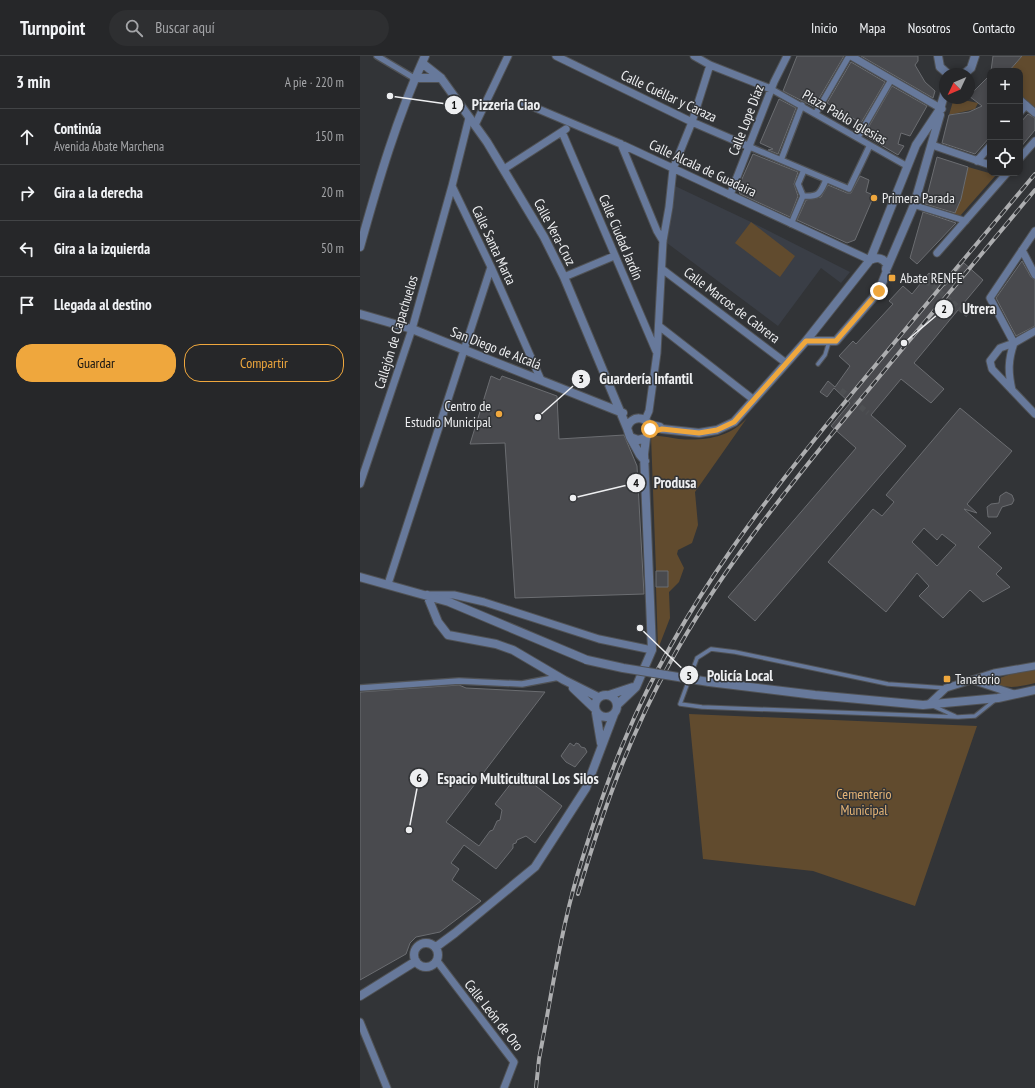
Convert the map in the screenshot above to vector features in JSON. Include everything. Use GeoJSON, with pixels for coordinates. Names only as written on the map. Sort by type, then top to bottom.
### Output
{"type":"FeatureCollection","features":[{"type":"Feature","properties":{"kind":"street"},"geometry":{"type":"LineString","coordinates":[[377,56],[420,67],[441,78]]}},
{"type":"Feature","properties":{"kind":"street"},"geometry":{"type":"LineString","coordinates":[[475,125],[508,56]]}},
{"type":"Feature","properties":{"kind":"street","name":"Calle Cuéllar y Caraza"},"geometry":{"type":"LineString","coordinates":[[556,56],[692,122],[750,147]]}},
{"type":"Feature","properties":{"kind":"street"},"geometry":{"type":"LineString","coordinates":[[694,56],[710,65],[771,89]]}},
{"type":"Feature","properties":{"kind":"street","name":"Calle Lope Díaz"},"geometry":{"type":"LineString","coordinates":[[730,195],[750,147],[771,89],[787,56]]}},
{"type":"Feature","properties":{"kind":"street"},"geometry":{"type":"LineString","coordinates":[[816,113],[850,56],[941,109]]}},
{"type":"Feature","properties":{"kind":"street"},"geometry":{"type":"LineString","coordinates":[[938,56],[940,66],[942,68]]}},
{"type":"Feature","properties":{"kind":"street"},"geometry":{"type":"LineString","coordinates":[[972,68],[975,56]]}},
{"type":"Feature","properties":{"kind":"street"},"geometry":{"type":"LineString","coordinates":[[436,947],[535,867],[586,788],[617,705],[636,687],[652,650],[645,461],[648,435],[647,422],[657,353],[663,241],[669,207],[673,169],[692,122],[710,65]]}},
{"type":"Feature","properties":{"kind":"street"},"geometry":{"type":"LineString","coordinates":[[360,247],[377,186],[420,67]]}},
{"type":"Feature","properties":{"kind":"street","name":"Calle Vera-Cruz"},"geometry":{"type":"LineString","coordinates":[[420,67],[441,78],[475,125],[504,169],[544,237],[564,277],[620,412]]}},
{"type":"Feature","properties":{"kind":"street"},"geometry":{"type":"LineString","coordinates":[[858,138],[891,80]]}},
{"type":"Feature","properties":{"kind":"street","name":"Plaza Pablo Iglesias"},"geometry":{"type":"LineString","coordinates":[[771,89],[802,105],[907,166]]}},
{"type":"Feature","properties":{"kind":"street"},"geometry":{"type":"LineString","coordinates":[[1023,102],[1035,113]]}},
{"type":"Feature","properties":{"kind":"street","name":"Calle Alcala de Guadaira"},"geometry":{"type":"LineString","coordinates":[[524,103],[621,144],[870,260]]}},
{"type":"Feature","properties":{"kind":"street"},"geometry":{"type":"LineString","coordinates":[[806,341],[836,341],[879,291],[914,205],[932,145],[942,104]]}},
{"type":"Feature","properties":{"kind":"street"},"geometry":{"type":"LineString","coordinates":[[627,428],[629,422],[640,418],[662,429],[699,433],[717,430],[734,422],[820,325],[870,260],[916,145],[941,109],[943,104]]}},
{"type":"Feature","properties":{"kind":"street"},"geometry":{"type":"LineString","coordinates":[[781,160],[802,105]]}},
{"type":"Feature","properties":{"kind":"street"},"geometry":{"type":"LineString","coordinates":[[1023,108],[1026,105]]}},
{"type":"Feature","properties":{"kind":"street"},"geometry":{"type":"LineString","coordinates":[[452,186],[469,118]]}},
{"type":"Feature","properties":{"kind":"street"},"geometry":{"type":"LineString","coordinates":[[504,169],[562,132],[571,124]]}},
{"type":"Feature","properties":{"kind":"street","name":"Calle Ciudad Jardín"},"geometry":{"type":"LineString","coordinates":[[562,132],[657,353]]}},
{"type":"Feature","properties":{"kind":"street"},"geometry":{"type":"LineString","coordinates":[[1023,155],[1035,141]]}},
{"type":"Feature","properties":{"kind":"street"},"geometry":{"type":"LineString","coordinates":[[621,144],[657,231],[663,241]]}},
{"type":"Feature","properties":{"kind":"street"},"geometry":{"type":"LineString","coordinates":[[750,147],[849,189],[870,145]]}},
{"type":"Feature","properties":{"kind":"street"},"geometry":{"type":"LineString","coordinates":[[932,145],[987,164]]}},
{"type":"Feature","properties":{"kind":"street"},"geometry":{"type":"LineString","coordinates":[[977,161],[987,149]]}},
{"type":"Feature","properties":{"kind":"street"},"geometry":{"type":"LineString","coordinates":[[791,224],[803,196],[798,184],[804,170]]}},
{"type":"Feature","properties":{"kind":"street"},"geometry":{"type":"LineString","coordinates":[[937,253],[1004,176]]}},
{"type":"Feature","properties":{"kind":"street"},"geometry":{"type":"LineString","coordinates":[[803,196],[814,196],[818,194],[826,180]]}},
{"type":"Feature","properties":{"kind":"street","name":"Calle Santa Marta"},"geometry":{"type":"LineString","coordinates":[[452,186],[491,267],[541,380]]}},
{"type":"Feature","properties":{"kind":"street","name":"Callejón de Capachuelos"},"geometry":{"type":"LineString","coordinates":[[360,484],[412,329],[452,186]]}},
{"type":"Feature","properties":{"kind":"street"},"geometry":{"type":"LineString","coordinates":[[914,205],[966,221]]}},
{"type":"Feature","properties":{"kind":"street"},"geometry":{"type":"LineString","coordinates":[[1012,390],[1008,372],[1009,357],[1014,343],[990,298],[1035,231]]}},
{"type":"Feature","properties":{"kind":"street"},"geometry":{"type":"LineString","coordinates":[[1022,250],[1035,275]]}},
{"type":"Feature","properties":{"kind":"street"},"geometry":{"type":"LineString","coordinates":[[564,277],[614,256]]}},
{"type":"Feature","properties":{"kind":"street"},"geometry":{"type":"LineString","coordinates":[[870,260],[878,258],[882,259],[887,264],[886,271]]}},
{"type":"Feature","properties":{"kind":"street"},"geometry":{"type":"LineString","coordinates":[[388,584],[491,267]]}},
{"type":"Feature","properties":{"kind":"street","name":"Calle Marcos de Cabrera"},"geometry":{"type":"LineString","coordinates":[[662,269],[786,363]]}},
{"type":"Feature","properties":{"kind":"street","name":"San Diego de Alcalá"},"geometry":{"type":"LineString","coordinates":[[360,314],[412,329],[620,412],[634,419]]}},
{"type":"Feature","properties":{"kind":"street"},"geometry":{"type":"LineString","coordinates":[[820,325],[818,334],[826,342]]}},
{"type":"Feature","properties":{"kind":"street"},"geometry":{"type":"LineString","coordinates":[[659,326],[754,400]]}},
{"type":"Feature","properties":{"kind":"street"},"geometry":{"type":"LineString","coordinates":[[1035,331],[1014,343],[1000,348],[990,361],[992,369],[1035,414]]}},
{"type":"Feature","properties":{"kind":"street"},"geometry":{"type":"LineString","coordinates":[[620,412],[630,437],[645,461]]}},
{"type":"Feature","properties":{"kind":"street"},"geometry":{"type":"LineString","coordinates":[[630,437],[638,440],[662,429]]}},
{"type":"Feature","properties":{"kind":"street"},"geometry":{"type":"LineString","coordinates":[[360,577],[427,595],[471,610],[587,660],[623,668],[709,682],[815,695],[929,704],[998,698],[1035,690]]}},
{"type":"Feature","properties":{"kind":"street"},"geometry":{"type":"LineString","coordinates":[[427,595],[454,595],[484,602],[599,639],[652,650]]}},
{"type":"Feature","properties":{"kind":"street"},"geometry":{"type":"LineString","coordinates":[[427,595],[438,622],[448,635],[496,644],[513,650],[561,679],[598,697]]}},
{"type":"Feature","properties":{"kind":"street"},"geometry":{"type":"LineString","coordinates":[[929,704],[946,688],[975,681],[994,673],[1035,666]]}},
{"type":"Feature","properties":{"kind":"street"},"geometry":{"type":"LineString","coordinates":[[360,688],[459,681],[522,684],[561,679],[603,717],[614,714]]}},
{"type":"Feature","properties":{"kind":"street"},"geometry":{"type":"LineString","coordinates":[[975,681],[1014,694]]}},
{"type":"Feature","properties":{"kind":"street"},"geometry":{"type":"LineString","coordinates":[[609,695],[636,687]]}},
{"type":"Feature","properties":{"kind":"street"},"geometry":{"type":"LineString","coordinates":[[601,746],[595,702],[598,697],[603,694],[609,695],[615,699],[617,705]]}},
{"type":"Feature","properties":{"kind":"street"},"geometry":{"type":"LineString","coordinates":[[425,943],[436,947],[438,954],[437,961],[428,967],[421,966],[416,961],[414,953],[418,946],[425,943]]}},
{"type":"Feature","properties":{"kind":"street"},"geometry":{"type":"LineString","coordinates":[[360,996],[416,961]]}},
{"type":"Feature","properties":{"kind":"street","name":"Calle León de Oro"},"geometry":{"type":"LineString","coordinates":[[437,961],[514,1062],[504,1088]]}},
{"type":"Feature","properties":{"kind":"street"},"geometry":{"type":"LineString","coordinates":[[360,1022],[387,1088]]}},
{"type":"Feature","properties":{"kind":"lane"},"geometry":{"type":"LineString","coordinates":[[818,364],[825,355],[826,342]]}},
{"type":"Feature","properties":{"kind":"lane"},"geometry":{"type":"LineString","coordinates":[[946,688],[888,684],[735,652],[711,649],[697,658],[680,704],[710,707],[958,717],[975,716],[998,698]]}},
{"type":"Feature","properties":{"kind":"lane"},"geometry":{"type":"LineString","coordinates":[[929,704],[958,717]]}},
{"type":"Feature","properties":{"kind":"shaded area"},"geometry":{"type":"Polygon","coordinates":[[[675,186],[751,222],[850,272],[841,283],[821,268],[778,326],[667,243],[675,186]]]}},
{"type":"Feature","properties":{"kind":"green space"},"geometry":{"type":"Polygon","coordinates":[[[1022,56],[1035,56],[1035,110],[1023,100],[1023,68],[1012,68],[1022,56]]]}},
{"type":"Feature","properties":{"kind":"green space"},"geometry":{"type":"Polygon","coordinates":[[[978,103],[975,109],[949,115],[952,104],[978,103]]]}},
{"type":"Feature","properties":{"kind":"green space"},"geometry":{"type":"Polygon","coordinates":[[[968,167],[987,172],[987,176],[995,176],[960,216],[954,214],[961,199],[968,167]]]}},
{"type":"Feature","properties":{"kind":"green space"},"geometry":{"type":"Polygon","coordinates":[[[751,222],[795,256],[780,277],[735,243],[751,222]]]}},
{"type":"Feature","properties":{"kind":"green space"},"geometry":{"type":"Polygon","coordinates":[[[747,418],[695,492],[698,525],[692,543],[678,550],[677,554],[684,568],[679,582],[669,592],[670,618],[658,649],[656,587],[668,586],[668,571],[656,571],[651,436],[679,439],[707,439],[732,430],[747,418]]]}},
{"type":"Feature","properties":{"kind":"green space"},"geometry":{"type":"Polygon","coordinates":[[[1035,669],[1035,683],[1007,687],[991,681],[1011,674],[1035,669]]]}},
{"type":"Feature","properties":{"kind":"green space","name":"Cementerio Municipal"},"geometry":{"type":"Polygon","coordinates":[[[689,714],[977,726],[915,906],[813,871],[703,859],[689,714]]]}},
{"type":"Feature","properties":{"kind":"building"},"geometry":{"type":"Polygon","coordinates":[[[797,56],[844,56],[814,107],[783,91],[797,56]]]}},
{"type":"Feature","properties":{"kind":"building"},"geometry":{"type":"Polygon","coordinates":[[[861,56],[918,56],[918,61],[915,65],[925,82],[935,91],[933,98],[861,56]]]}},
{"type":"Feature","properties":{"kind":"building"},"geometry":{"type":"Polygon","coordinates":[[[993,56],[1022,56],[1012,68],[991,68],[993,56]]]}},
{"type":"Feature","properties":{"kind":"building"},"geometry":{"type":"Polygon","coordinates":[[[851,62],[885,82],[861,123],[827,103],[851,62]]]}},
{"type":"Feature","properties":{"kind":"building"},"geometry":{"type":"Polygon","coordinates":[[[987,78],[987,140],[975,154],[942,143],[949,115],[969,112],[982,106],[975,101],[975,90],[987,78]]]}},
{"type":"Feature","properties":{"kind":"building"},"geometry":{"type":"Polygon","coordinates":[[[892,86],[927,106],[910,136],[901,133],[898,144],[904,146],[898,155],[864,135],[892,86]]]}},
{"type":"Feature","properties":{"kind":"building"},"geometry":{"type":"Polygon","coordinates":[[[779,99],[796,108],[778,154],[768,150],[773,149],[760,143],[779,99]]]}},
{"type":"Feature","properties":{"kind":"building"},"geometry":{"type":"Polygon","coordinates":[[[1028,114],[1035,118],[1035,130],[1023,144],[1023,140],[1023,120],[1028,114]]]}},
{"type":"Feature","properties":{"kind":"building"},"geometry":{"type":"Polygon","coordinates":[[[753,154],[798,172],[794,184],[798,196],[790,217],[740,194],[738,188],[753,154]]]}},
{"type":"Feature","properties":{"kind":"building"},"geometry":{"type":"Polygon","coordinates":[[[937,157],[968,167],[961,199],[955,213],[925,204],[937,157]]]}},
{"type":"Feature","properties":{"kind":"building"},"geometry":{"type":"Polygon","coordinates":[[[860,176],[869,180],[866,192],[871,194],[870,197],[873,198],[855,240],[847,243],[797,220],[806,200],[821,197],[828,185],[847,193],[851,193],[860,176]]]}},
{"type":"Feature","properties":{"kind":"building"},"geometry":{"type":"Polygon","coordinates":[[[923,212],[956,223],[917,264],[910,258],[923,212]]]}},
{"type":"Feature","properties":{"kind":"building"},"geometry":{"type":"Polygon","coordinates":[[[1022,261],[1031,277],[1035,280],[1035,326],[1016,336],[996,298],[1022,261]]]}},
{"type":"Feature","properties":{"kind":"building"},"geometry":{"type":"Polygon","coordinates":[[[964,263],[983,280],[914,363],[944,389],[931,403],[901,379],[871,415],[906,446],[755,621],[728,597],[856,448],[831,426],[850,403],[834,388],[827,397],[820,392],[828,381],[835,387],[850,366],[839,356],[853,341],[856,344],[893,304],[889,301],[903,286],[912,294],[929,273],[945,286],[964,263]]]}},
{"type":"Feature","properties":{"kind":"building"},"geometry":{"type":"Polygon","coordinates":[[[491,376],[500,380],[502,376],[557,396],[559,439],[624,435],[637,466],[644,594],[515,598],[505,443],[470,444],[491,376]]]}},
{"type":"Feature","properties":{"kind":"building"},"geometry":{"type":"Polygon","coordinates":[[[960,408],[1012,451],[967,504],[977,513],[964,509],[991,533],[978,547],[1002,568],[996,574],[1010,587],[983,602],[970,590],[943,618],[919,596],[929,586],[917,573],[886,612],[828,562],[873,509],[882,516],[894,502],[886,495],[960,408]],[[924,528],[912,542],[937,566],[956,545],[942,534],[937,540],[924,528]]]}},
{"type":"Feature","properties":{"kind":"building"},"geometry":{"type":"Polygon","coordinates":[[[1006,492],[1012,495],[1014,500],[1012,504],[1002,507],[997,517],[988,517],[987,507],[991,504],[999,503],[1000,496],[1006,492]]]}},
{"type":"Feature","properties":{"kind":"building"},"geometry":{"type":"Polygon","coordinates":[[[656,571],[668,571],[668,587],[656,587],[656,571]]]}},
{"type":"Feature","properties":{"kind":"building"},"geometry":{"type":"Polygon","coordinates":[[[459,685],[466,688],[545,692],[446,822],[479,846],[490,831],[493,830],[497,821],[500,820],[502,810],[495,804],[519,773],[562,806],[535,843],[526,836],[517,840],[516,843],[513,844],[513,848],[496,869],[464,845],[451,863],[459,869],[452,880],[481,901],[440,932],[416,937],[410,943],[406,954],[360,980],[360,692],[459,685]]]}},
{"type":"Feature","properties":{"kind":"building"},"geometry":{"type":"Polygon","coordinates":[[[570,743],[574,746],[576,743],[579,744],[581,747],[585,748],[587,752],[575,767],[566,762],[561,756],[570,743]]]}},
{"type":"Feature","properties":{"kind":"tunnel"},"geometry":{"type":"LineString","coordinates":[[926,281],[968,315]]}},
{"type":"Feature","properties":{"kind":"tunnel"},"geometry":{"type":"LineString","coordinates":[[841,390],[868,413]]}},
{"type":"Feature","properties":{"kind":"railway"},"geometry":{"type":"LineString","coordinates":[[536,1088],[539,1059],[561,944],[571,898],[582,859],[605,790],[625,739],[648,689],[674,640],[702,593],[733,547],[799,459],[1035,174]]}},
{"type":"Feature","properties":{"kind":"railway"},"geometry":{"type":"LineString","coordinates":[[578,894],[607,804],[630,745],[671,661],[708,600],[748,541],[814,457],[1035,190]]}},
{"type":"Feature","properties":{"kind":"place","name":"Pizzeria Ciao"},"geometry":{"type":"Point","coordinates":[390,96]}},
{"type":"Feature","properties":{"kind":"place","name":"Primera Parada"},"geometry":{"type":"Point","coordinates":[874,198]}},
{"type":"Feature","properties":{"kind":"place","name":"Abate RENFE"},"geometry":{"type":"Point","coordinates":[892,278]}},
{"type":"Feature","properties":{"kind":"place","name":"Utrera"},"geometry":{"type":"Point","coordinates":[904,343]}},
{"type":"Feature","properties":{"kind":"place","name":"Centro de Estudio Municipal"},"geometry":{"type":"Point","coordinates":[499,414]}},
{"type":"Feature","properties":{"kind":"place","name":"Guardería Infantil"},"geometry":{"type":"Point","coordinates":[538,417]}},
{"type":"Feature","properties":{"kind":"place","name":"Produsa"},"geometry":{"type":"Point","coordinates":[573,498]}},
{"type":"Feature","properties":{"kind":"place","name":"Policía Local"},"geometry":{"type":"Point","coordinates":[640,628]}},
{"type":"Feature","properties":{"kind":"place","name":"Tanatorio"},"geometry":{"type":"Point","coordinates":[947,679]}},
{"type":"Feature","properties":{"kind":"place","name":"Espacio Multicultural Los Silos"},"geometry":{"type":"Point","coordinates":[409,830]}},
{"type":"Feature","properties":{"kind":"route"},"geometry":{"type":"LineString","coordinates":[[650,429],[649,433],[662,429],[686,433],[699,433],[717,430],[734,422],[806,341],[836,341],[879,291]]}}]}
